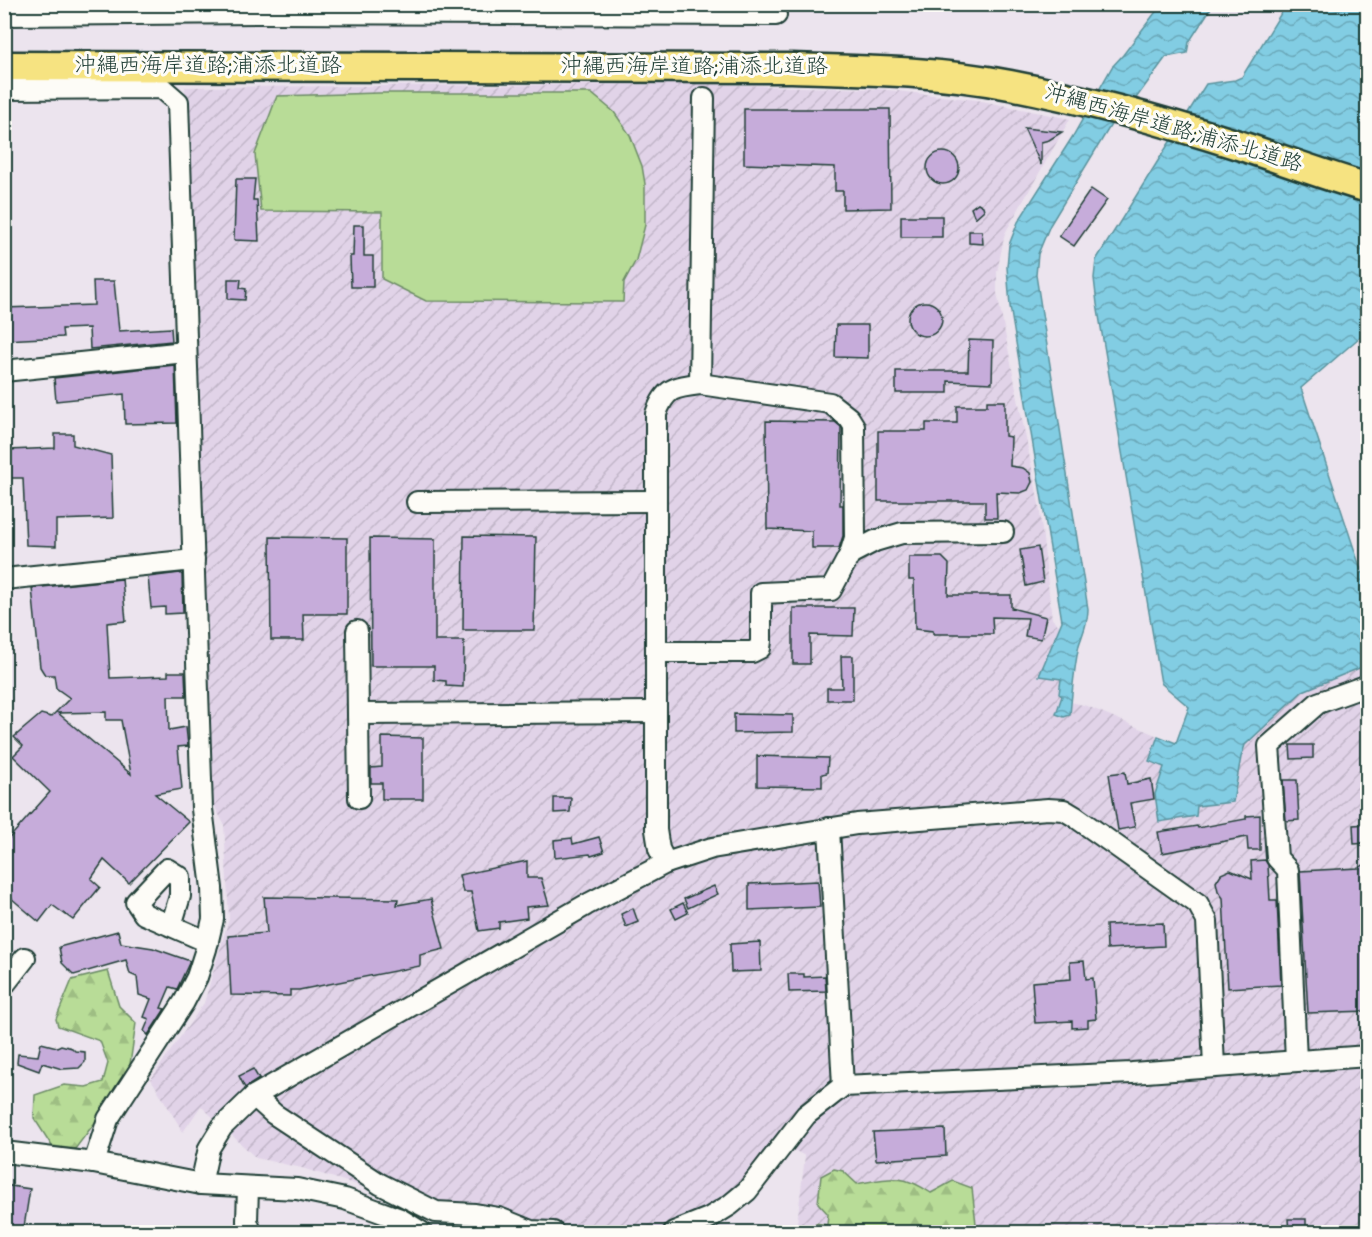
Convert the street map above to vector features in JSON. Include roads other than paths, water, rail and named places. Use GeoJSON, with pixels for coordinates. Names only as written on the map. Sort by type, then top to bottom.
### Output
{"type":"FeatureCollection","features":[{"type":"Feature","properties":{"kind":"highway","name":"沖縄西海岸道路;浦添北道路"},"geometry":{"type":"LineString","coordinates":[[4,66],[780,68],[877,70],[940,75],[996,83],[1064,97],[1195,132],[1368,188]]}},
{"type":"Feature","properties":{"kind":"street"},"geometry":{"type":"LineString","coordinates":[[4,15],[165,9],[260,13],[397,9],[776,15]]}},
{"type":"Feature","properties":{"kind":"street"},"geometry":{"type":"LineString","coordinates":[[4,89],[162,88],[178,102],[201,809],[212,888],[213,920],[197,977],[184,1002],[108,1119],[94,1163]]}},
{"type":"Feature","properties":{"kind":"street"},"geometry":{"type":"LineString","coordinates":[[700,384],[704,98]]}},
{"type":"Feature","properties":{"kind":"street"},"geometry":{"type":"LineString","coordinates":[[4,371],[185,352]]}},
{"type":"Feature","properties":{"kind":"street"},"geometry":{"type":"LineString","coordinates":[[656,652],[752,652],[760,648],[761,593],[831,590],[850,554],[855,538],[854,426],[849,418],[830,403],[700,384],[678,388],[662,397],[656,414],[656,501],[656,652],[656,831],[659,849],[666,863]]}},
{"type":"Feature","properties":{"kind":"street"},"geometry":{"type":"LineString","coordinates":[[417,502],[656,501]]}},
{"type":"Feature","properties":{"kind":"street"},"geometry":{"type":"LineString","coordinates":[[850,554],[875,541],[902,533],[1003,532]]}},
{"type":"Feature","properties":{"kind":"street"},"geometry":{"type":"LineString","coordinates":[[4,579],[194,560]]}},
{"type":"Feature","properties":{"kind":"street"},"geometry":{"type":"LineString","coordinates":[[357,631],[359,798]]}},
{"type":"Feature","properties":{"kind":"street"},"geometry":{"type":"LineString","coordinates":[[1296,1061],[1288,870],[1277,858],[1269,746],[1318,703],[1368,685]]}},
{"type":"Feature","properties":{"kind":"street"},"geometry":{"type":"LineString","coordinates":[[358,714],[656,712]]}},
{"type":"Feature","properties":{"kind":"street"},"geometry":{"type":"LineString","coordinates":[[201,1184],[209,1148],[222,1127],[254,1096],[586,904],[666,863],[712,848],[857,824],[1048,809],[1064,810],[1074,816],[1198,904],[1207,921],[1214,1066]]}},
{"type":"Feature","properties":{"kind":"street"},"geometry":{"type":"LineString","coordinates":[[829,828],[843,1086]]}},
{"type":"Feature","properties":{"kind":"street"},"geometry":{"type":"LineString","coordinates":[[171,926],[207,942]]}},
{"type":"Feature","properties":{"kind":"street"},"geometry":{"type":"LineString","coordinates":[[4,985],[25,958]]}},
{"type":"Feature","properties":{"kind":"street"},"geometry":{"type":"LineString","coordinates":[[674,1233],[709,1218],[747,1191],[806,1114],[843,1086],[1132,1072],[1368,1056]]}},
{"type":"Feature","properties":{"kind":"street"},"geometry":{"type":"LineString","coordinates":[[254,1096],[274,1114],[380,1184],[436,1212],[499,1218],[531,1231],[553,1233]]}},
{"type":"Feature","properties":{"kind":"street"},"geometry":{"type":"LineString","coordinates":[[4,1152],[94,1163],[201,1184],[297,1189],[345,1199],[400,1219],[421,1233]]}},
{"type":"Feature","properties":{"kind":"street"},"geometry":{"type":"LineString","coordinates":[[248,1186],[247,1221],[251,1233]]}},
{"type":"Feature","properties":{"kind":"water"},"geometry":{"type":"Polygon","coordinates":[[[1161,5],[1213,5],[1189,42],[1187,53],[1166,57],[1134,101],[1112,123],[1050,225],[1038,254],[1036,275],[1088,609],[1076,662],[1070,715],[1064,717],[1056,714],[1062,696],[1059,694],[1061,679],[1039,676],[1062,621],[1010,306],[1007,267],[1009,245],[1018,222],[1073,136],[1112,67],[1161,5]]]}},
{"type":"Feature","properties":{"kind":"water"},"geometry":{"type":"Polygon","coordinates":[[[1286,5],[1367,5],[1367,331],[1301,388],[1362,573],[1367,572],[1367,665],[1303,691],[1245,745],[1233,802],[1197,806],[1196,816],[1159,822],[1155,794],[1164,767],[1149,761],[1158,736],[1176,743],[1189,707],[1161,683],[1097,304],[1094,278],[1096,260],[1206,84],[1242,77],[1286,5]]]}}]}
